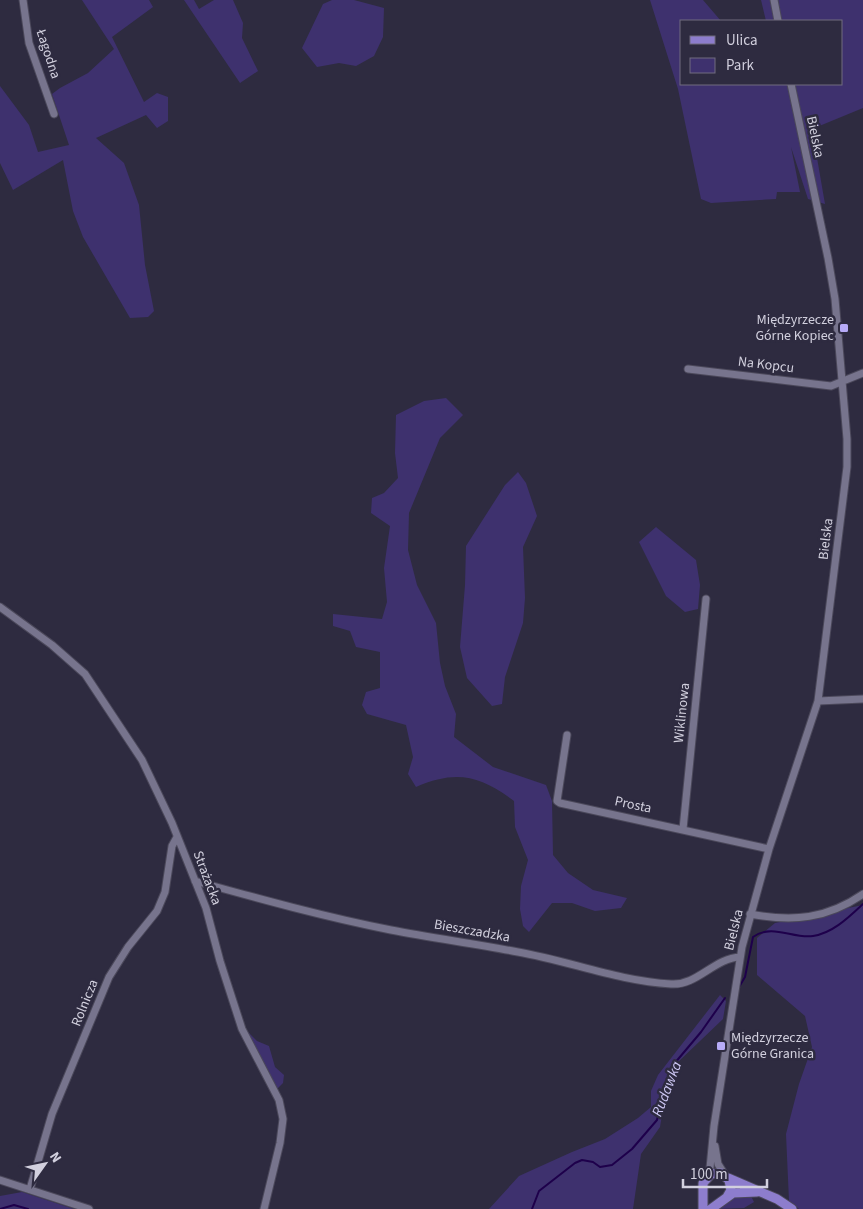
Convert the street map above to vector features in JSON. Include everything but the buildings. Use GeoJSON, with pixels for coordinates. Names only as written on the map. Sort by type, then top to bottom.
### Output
{"type":"FeatureCollection","features":[{"type":"Feature","properties":{"kind":"main road"},"geometry":{"type":"LineString","coordinates":[[703,1209],[703,1183],[707,1176],[716,1172],[762,1192],[792,1209]]}},
{"type":"Feature","properties":{"kind":"main road"},"geometry":{"type":"LineString","coordinates":[[724,1199],[731,1187],[726,1176]]}},
{"type":"Feature","properties":{"kind":"main road"},"geometry":{"type":"LineString","coordinates":[[703,1191],[710,1199],[724,1199]]}},
{"type":"Feature","properties":{"kind":"main road"},"geometry":{"type":"LineString","coordinates":[[711,1209],[724,1199],[741,1191],[762,1192]]}},
{"type":"Feature","properties":{"kind":"street","name":"Łagodna"},"geometry":{"type":"LineString","coordinates":[[23,0],[29,43],[54,114]]}},
{"type":"Feature","properties":{"kind":"street"},"geometry":{"type":"LineString","coordinates":[[774,0],[778,20]]}},
{"type":"Feature","properties":{"kind":"street","name":"Bielska"},"geometry":{"type":"LineString","coordinates":[[707,1176],[710,1168],[713,1134],[734,990],[750,914],[769,849],[818,701],[847,467],[847,439],[835,299],[791,85]]}},
{"type":"Feature","properties":{"kind":"street","name":"Na Kopcu"},"geometry":{"type":"LineString","coordinates":[[688,370],[792,380],[815,386],[832,386],[863,373]]}},
{"type":"Feature","properties":{"kind":"street","name":"Wiklinowa"},"geometry":{"type":"LineString","coordinates":[[683,829],[706,599]]}},
{"type":"Feature","properties":{"kind":"street","name":"Strażacka"},"geometry":{"type":"LineString","coordinates":[[0,607],[52,645],[89,679],[142,760],[177,837],[206,908],[220,961],[242,1029],[279,1100],[283,1119],[281,1135],[264,1209]]}},
{"type":"Feature","properties":{"kind":"street"},"geometry":{"type":"LineString","coordinates":[[818,701],[863,699]]}},
{"type":"Feature","properties":{"kind":"street","name":"Prosta"},"geometry":{"type":"LineString","coordinates":[[567,735],[557,801],[560,803],[769,849]]}},
{"type":"Feature","properties":{"kind":"street","name":"Rolnicza"},"geometry":{"type":"LineString","coordinates":[[30,1189],[52,1114],[109,977],[128,947],[157,910],[165,892],[172,846],[177,837]]}},
{"type":"Feature","properties":{"kind":"street","name":"Bieszczadzka"},"geometry":{"type":"LineString","coordinates":[[196,881],[363,924],[520,952],[610,974],[672,984],[694,979],[729,958],[740,957]]}},
{"type":"Feature","properties":{"kind":"street"},"geometry":{"type":"LineString","coordinates":[[750,914],[820,916],[846,906],[863,894]]}},
{"type":"Feature","properties":{"kind":"street"},"geometry":{"type":"LineString","coordinates":[[713,1134],[718,1162],[726,1176]]}},
{"type":"Feature","properties":{"kind":"street"},"geometry":{"type":"LineString","coordinates":[[0,1180],[89,1209]]}},
{"type":"Feature","properties":{"kind":"green space"},"geometry":{"type":"Polygon","coordinates":[[[82,0],[149,0],[153,7],[112,37],[144,102],[157,93],[168,97],[168,121],[157,128],[146,115],[96,138],[124,163],[139,205],[145,265],[154,311],[148,317],[130,318],[83,237],[73,211],[63,160],[13,190],[0,163],[0,86],[29,125],[38,152],[69,145],[52,94],[88,73],[114,49],[82,0]]]}},
{"type":"Feature","properties":{"kind":"green space"},"geometry":{"type":"Polygon","coordinates":[[[184,0],[194,0],[199,9],[214,0],[233,0],[243,23],[242,38],[258,71],[240,83],[184,0]]]}},
{"type":"Feature","properties":{"kind":"green space"},"geometry":{"type":"Polygon","coordinates":[[[332,0],[354,0],[384,8],[383,37],[374,56],[356,66],[339,63],[317,67],[302,48],[323,4],[332,0]]]}},
{"type":"Feature","properties":{"kind":"green space"},"geometry":{"type":"Polygon","coordinates":[[[650,0],[703,0],[720,20],[680,20],[680,85],[843,85],[843,20],[766,20],[761,0],[863,0],[863,108],[812,129],[825,204],[808,199],[791,147],[800,192],[777,192],[776,199],[711,203],[701,199],[678,89],[650,0]]]}},
{"type":"Feature","properties":{"kind":"green space"},"geometry":{"type":"Polygon","coordinates":[[[446,398],[463,415],[440,438],[409,513],[408,550],[417,585],[436,623],[440,663],[445,686],[456,714],[454,737],[493,767],[546,785],[552,801],[553,855],[568,873],[593,890],[627,898],[621,908],[595,911],[572,903],[552,903],[529,932],[523,926],[520,909],[521,886],[528,860],[515,827],[514,801],[490,785],[467,778],[443,778],[416,787],[408,774],[413,757],[406,725],[367,714],[362,705],[366,692],[380,688],[380,652],[356,647],[350,631],[333,626],[333,614],[382,619],[387,602],[384,568],[390,526],[371,513],[372,498],[384,493],[398,478],[395,453],[396,415],[424,401],[446,398]]]}},
{"type":"Feature","properties":{"kind":"green space"},"geometry":{"type":"Polygon","coordinates":[[[518,472],[526,483],[537,516],[523,547],[525,598],[523,623],[505,677],[502,704],[492,706],[467,678],[460,647],[466,546],[505,485],[518,472]]]}},
{"type":"Feature","properties":{"kind":"green space"},"geometry":{"type":"Polygon","coordinates":[[[656,527],[696,560],[700,585],[698,609],[685,612],[666,596],[639,542],[656,527]]]}},
{"type":"Feature","properties":{"kind":"green space"},"geometry":{"type":"Polygon","coordinates":[[[863,905],[863,1209],[799,1209],[789,1201],[786,1134],[799,1084],[812,1047],[805,1016],[757,975],[757,938],[775,923],[863,905]]]}},
{"type":"Feature","properties":{"kind":"green space"},"geometry":{"type":"Polygon","coordinates":[[[720,995],[726,1001],[723,1019],[677,1063],[666,1091],[660,1127],[641,1154],[633,1209],[489,1209],[519,1176],[605,1139],[638,1118],[651,1107],[651,1091],[658,1075],[720,995]]]}},
{"type":"Feature","properties":{"kind":"green space"},"geometry":{"type":"Polygon","coordinates":[[[244,1028],[257,1041],[269,1046],[275,1067],[284,1075],[283,1083],[277,1089],[244,1028]]]}},
{"type":"Feature","properties":{"kind":"green space"},"geometry":{"type":"Polygon","coordinates":[[[22,1192],[74,1209],[0,1209],[0,1196],[22,1192]]]}},
{"type":"Feature","properties":{"kind":"green space"},"geometry":{"type":"Polygon","coordinates":[[[751,1196],[754,1202],[744,1208],[715,1209],[734,1197],[751,1196]]]}},
{"type":"Feature","properties":{"kind":"waterway","name":"Rudawka"},"geometry":{"type":"LineString","coordinates":[[739,987],[745,977],[753,937],[768,931],[805,936],[827,932],[840,924],[863,904]]}},
{"type":"Feature","properties":{"kind":"waterway","name":"Rudawka"},"geometry":{"type":"LineString","coordinates":[[532,1209],[539,1191],[575,1163],[582,1160],[593,1162],[600,1167],[612,1165],[632,1149],[657,1120],[664,1090],[674,1064],[701,1032],[725,998]]}},
{"type":"Feature","properties":{"kind":"waterway","name":"Rudawka"},"geometry":{"type":"LineString","coordinates":[[0,1209],[14,1205],[28,1209]]}},
{"type":"Feature","properties":{"kind":"place","name":"Międzyrzecze Górne Kopiec"},"geometry":{"type":"Point","coordinates":[844,328]}},
{"type":"Feature","properties":{"kind":"place","name":"Międzyrzecze Górne Granica"},"geometry":{"type":"Point","coordinates":[721,1046]}}]}
